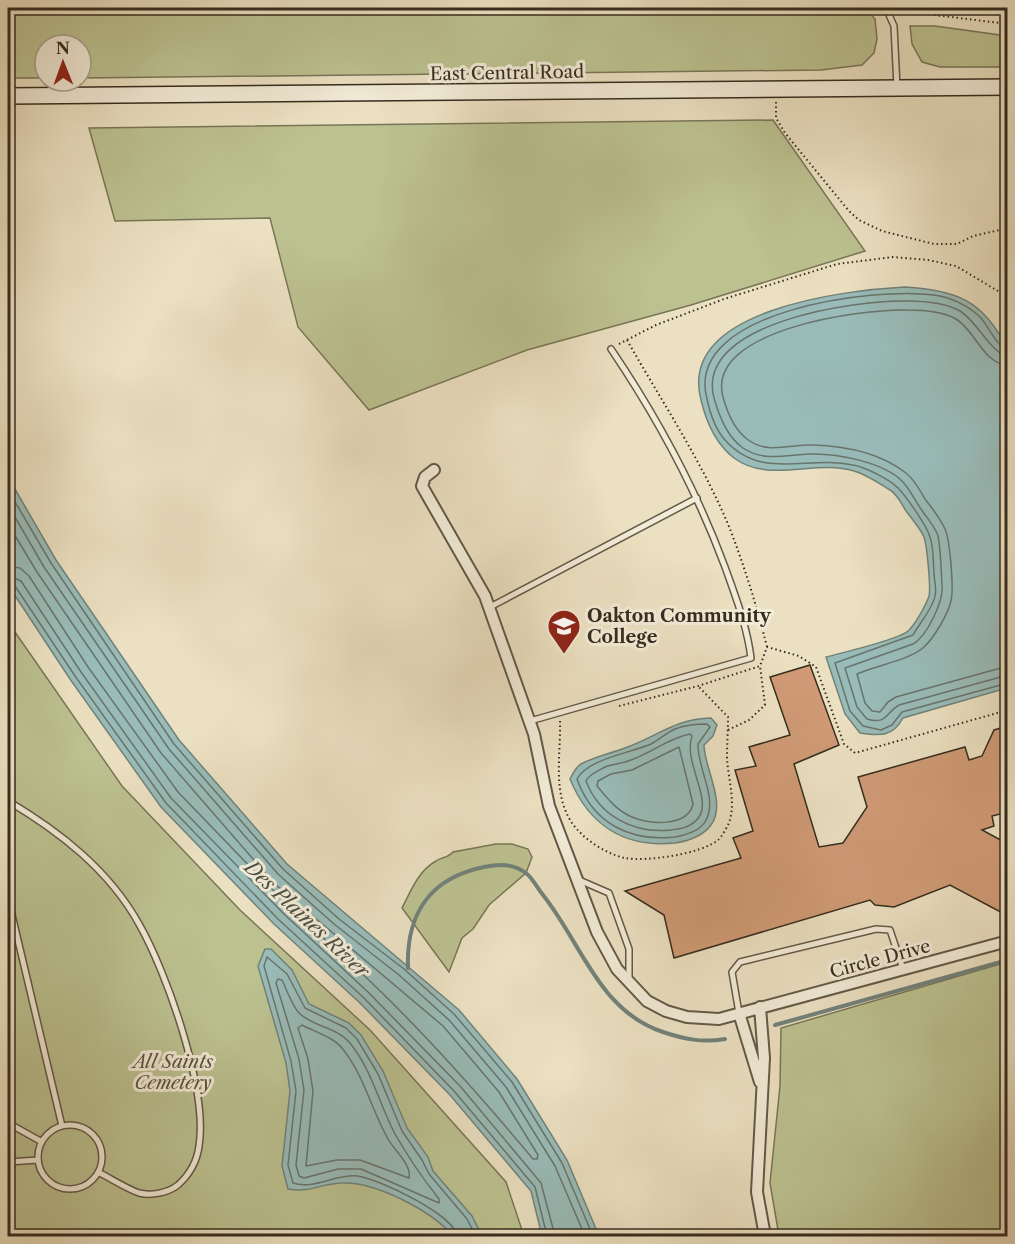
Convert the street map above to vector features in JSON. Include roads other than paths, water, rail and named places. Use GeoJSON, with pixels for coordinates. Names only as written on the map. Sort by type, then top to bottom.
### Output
{"type":"FeatureCollection","features":[{"type":"Feature","properties":{"kind":"main road","name":"East Central Road"},"geometry":{"type":"LineString","coordinates":[[8,96],[1008,87]]}},
{"type":"Feature","properties":{"kind":"street","name":"Circle Drive"},"geometry":{"type":"LineString","coordinates":[[434,470],[425,477],[423,486],[489,607],[530,721],[549,806],[597,932],[617,969],[647,1001],[666,1011],[687,1017],[719,1019],[904,971],[1008,941]]}},
{"type":"Feature","properties":{"kind":"street"},"geometry":{"type":"LineString","coordinates":[[760,1007],[764,1058],[757,1192],[765,1236]]}},
{"type":"Feature","properties":{"kind":"street"},"geometry":{"type":"LineString","coordinates":[[739,1013],[761,1085]]}},
{"type":"Feature","properties":{"kind":"lane"},"geometry":{"type":"LineString","coordinates":[[887,8],[894,26],[897,89]]}},
{"type":"Feature","properties":{"kind":"lane"},"geometry":{"type":"LineString","coordinates":[[530,721],[751,658],[747,628],[697,498],[643,396],[611,349]]}},
{"type":"Feature","properties":{"kind":"lane"},"geometry":{"type":"LineString","coordinates":[[489,607],[697,498]]}},
{"type":"Feature","properties":{"kind":"lane"},"geometry":{"type":"LineString","coordinates":[[8,801],[44,822],[84,855],[116,890],[139,923],[156,957],[180,1023],[193,1072],[200,1145],[196,1162],[182,1181],[172,1190],[141,1194],[98,1172]]}},
{"type":"Feature","properties":{"kind":"lane"},"geometry":{"type":"LineString","coordinates":[[578,879],[609,893],[629,949],[629,984]]}},
{"type":"Feature","properties":{"kind":"lane"},"geometry":{"type":"LineString","coordinates":[[8,898],[62,1126]]}},
{"type":"Feature","properties":{"kind":"lane"},"geometry":{"type":"LineString","coordinates":[[739,1013],[732,972],[740,962],[876,929],[890,930],[904,971]]}},
{"type":"Feature","properties":{"kind":"lane"},"geometry":{"type":"LineString","coordinates":[[8,1123],[42,1142]]}},
{"type":"Feature","properties":{"kind":"lane"},"geometry":{"type":"LineString","coordinates":[[62,1126],[80,1127],[95,1137],[102,1154],[98,1172],[84,1186],[64,1189],[46,1179],[38,1160],[42,1142],[54,1130],[62,1126]]}},
{"type":"Feature","properties":{"kind":"lane"},"geometry":{"type":"LineString","coordinates":[[8,1162],[38,1160]]}},
{"type":"Feature","properties":{"kind":"water"},"geometry":{"type":"Polygon","coordinates":[[[905,287],[953,295],[978,308],[998,332],[1007,348],[1007,688],[903,718],[890,732],[874,735],[860,733],[845,714],[826,657],[902,635],[911,628],[929,596],[924,537],[895,494],[858,472],[839,468],[762,469],[748,466],[734,458],[717,439],[706,416],[701,400],[700,369],[715,344],[740,325],[772,310],[845,293],[905,287]]]}},
{"type":"Feature","properties":{"kind":"water","name":"Des Plaines River"},"geometry":{"type":"Polygon","coordinates":[[[8,477],[56,560],[179,740],[287,864],[459,1010],[517,1079],[567,1160],[599,1236],[542,1236],[531,1191],[450,1095],[360,1003],[274,924],[161,807],[70,679],[8,585],[8,477]]]}},
{"type":"Feature","properties":{"kind":"water"},"geometry":{"type":"Polygon","coordinates":[[[711,718],[717,725],[713,736],[704,745],[717,806],[711,825],[699,835],[690,840],[675,843],[640,842],[610,830],[587,809],[570,779],[581,764],[636,744],[676,725],[711,718]]]}},
{"type":"Feature","properties":{"kind":"water"},"geometry":{"type":"Polygon","coordinates":[[[265,949],[271,949],[292,970],[309,1004],[349,1023],[361,1035],[383,1071],[407,1128],[428,1157],[433,1171],[472,1216],[482,1236],[453,1236],[418,1208],[371,1187],[343,1183],[304,1190],[288,1189],[282,1166],[290,1091],[286,1063],[258,966],[265,949]]]}},
{"type":"Feature","properties":{"kind":"waterway"},"geometry":{"type":"LineString","coordinates":[[408,968],[411,931],[425,901],[436,890],[465,872],[490,866],[511,866],[522,870],[531,879],[557,914],[594,974],[623,1009],[641,1022],[663,1032],[701,1040],[725,1039]]}},
{"type":"Feature","properties":{"kind":"waterway"},"geometry":{"type":"LineString","coordinates":[[775,1025],[1008,960]]}},
{"type":"Feature","properties":{"kind":"place","name":"Oakton Community College"},"geometry":{"type":"Point","coordinates":[564,655]}},
{"type":"Feature","properties":{"kind":"park label","name":"All Saints Cemetery"},"geometry":{"type":"Point","coordinates":[173,1072]}}]}
